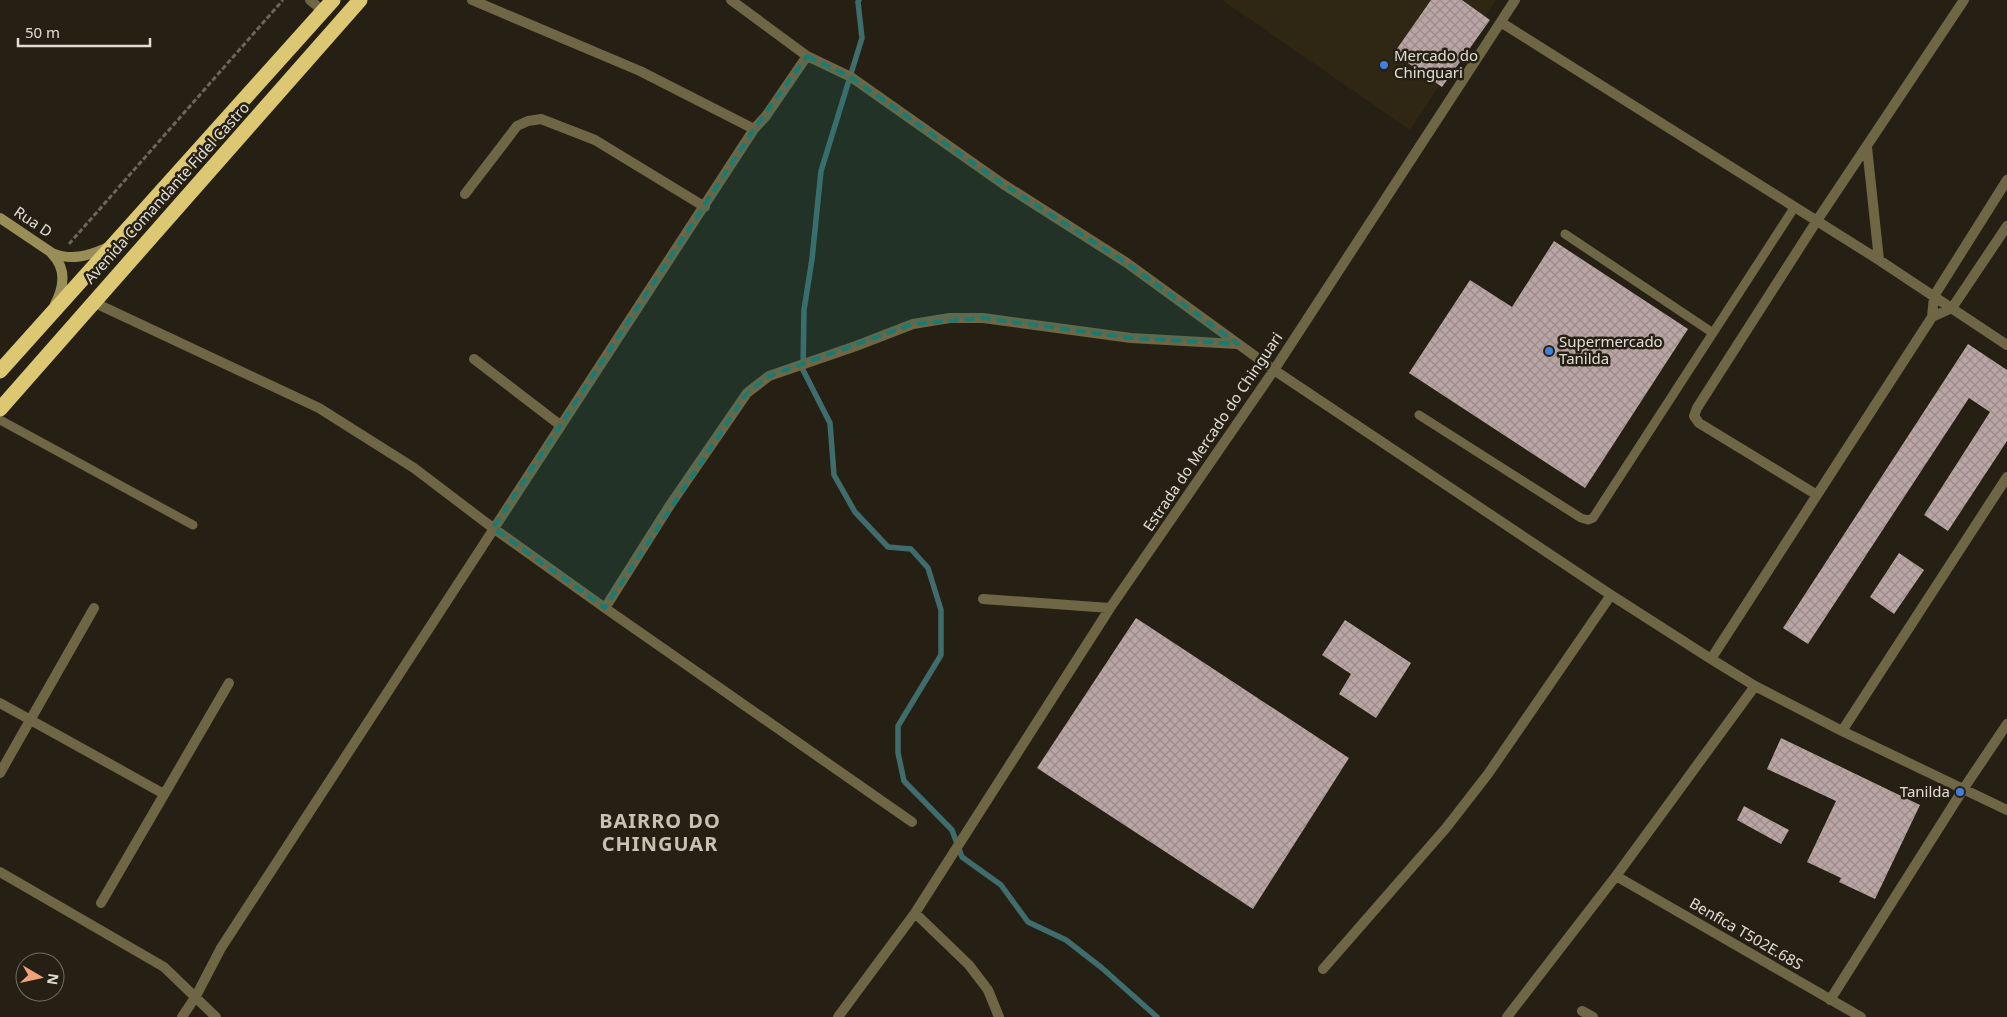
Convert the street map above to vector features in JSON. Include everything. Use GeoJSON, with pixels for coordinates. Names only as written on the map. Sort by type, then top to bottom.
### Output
{"type":"FeatureCollection","features":[{"type":"Feature","properties":{"kind":"highway","name":"Avenida Comandante Fidel Castro"},"geometry":{"type":"LineString","coordinates":[[0,408],[360,0]]}},
{"type":"Feature","properties":{"kind":"highway","name":"Avenida Comandante Fidel Castro"},"geometry":{"type":"LineString","coordinates":[[0,370],[328,6]]}},
{"type":"Feature","properties":{"kind":"street"},"geometry":{"type":"LineString","coordinates":[[310,0],[328,6]]}},
{"type":"Feature","properties":{"kind":"street"},"geometry":{"type":"LineString","coordinates":[[472,0],[640,71],[754,129]]}},
{"type":"Feature","properties":{"kind":"street"},"geometry":{"type":"LineString","coordinates":[[731,0],[807,56],[851,77],[1003,184],[1127,263],[1274,370],[1611,594],[1755,686],[1842,731],[2007,810]]}},
{"type":"Feature","properties":{"kind":"street","name":"Estrada do Mercado do Chinguari"},"geometry":{"type":"LineString","coordinates":[[838,1017],[915,913],[1110,608],[1274,370],[1502,23],[1515,0]]}},
{"type":"Feature","properties":{"kind":"street"},"geometry":{"type":"LineString","coordinates":[[1817,494],[1698,423],[1694,416],[1702,400],[1816,222],[1964,0]]}},
{"type":"Feature","properties":{"kind":"street"},"geometry":{"type":"LineString","coordinates":[[1502,23],[2002,338],[2007,345]]}},
{"type":"Feature","properties":{"kind":"street"},"geometry":{"type":"LineString","coordinates":[[182,1017],[196,996],[221,948],[493,528],[754,129],[766,116],[807,56]]}},
{"type":"Feature","properties":{"kind":"street"},"geometry":{"type":"LineString","coordinates":[[465,194],[517,126],[528,120],[541,119],[596,140],[704,206]]}},
{"type":"Feature","properties":{"kind":"street"},"geometry":{"type":"LineString","coordinates":[[1867,147],[1878,260]]}},
{"type":"Feature","properties":{"kind":"street"},"geometry":{"type":"LineString","coordinates":[[1711,658],[1932,317],[1934,296],[2007,180]]}},
{"type":"Feature","properties":{"kind":"street","name":"Rua D"},"geometry":{"type":"LineString","coordinates":[[0,218],[54,253],[76,258],[88,256],[112,246]]}},
{"type":"Feature","properties":{"kind":"street"},"geometry":{"type":"LineString","coordinates":[[1932,317],[1952,308],[2007,226]]}},
{"type":"Feature","properties":{"kind":"street","name":"Rua D"},"geometry":{"type":"LineString","coordinates":[[52,311],[61,291],[63,277],[54,253]]}},
{"type":"Feature","properties":{"kind":"street"},"geometry":{"type":"LineString","coordinates":[[93,302],[319,408],[414,468],[493,528],[605,608],[912,822]]}},
{"type":"Feature","properties":{"kind":"street"},"geometry":{"type":"LineString","coordinates":[[605,608],[670,505],[747,393],[769,376],[913,324],[950,318],[983,318],[1131,338],[1238,344]]}},
{"type":"Feature","properties":{"kind":"street"},"geometry":{"type":"LineString","coordinates":[[474,358],[560,425]]}},
{"type":"Feature","properties":{"kind":"street"},"geometry":{"type":"LineString","coordinates":[[1842,731],[2007,477]]}},
{"type":"Feature","properties":{"kind":"street"},"geometry":{"type":"LineString","coordinates":[[1323,969],[1446,828],[1488,774],[1611,594]]}},
{"type":"Feature","properties":{"kind":"street"},"geometry":{"type":"LineString","coordinates":[[984,599],[1110,608]]}},
{"type":"Feature","properties":{"kind":"street"},"geometry":{"type":"LineString","coordinates":[[0,773],[94,608]]}},
{"type":"Feature","properties":{"kind":"street"},"geometry":{"type":"LineString","coordinates":[[101,903],[229,683]]}},
{"type":"Feature","properties":{"kind":"street"},"geometry":{"type":"LineString","coordinates":[[1506,1017],[1616,876],[1755,686]]}},
{"type":"Feature","properties":{"kind":"street"},"geometry":{"type":"LineString","coordinates":[[0,703],[164,794]]}},
{"type":"Feature","properties":{"kind":"street"},"geometry":{"type":"LineString","coordinates":[[1830,1000],[1964,788],[2007,724]]}},
{"type":"Feature","properties":{"kind":"street"},"geometry":{"type":"LineString","coordinates":[[2,876],[164,967],[216,1017]]}},
{"type":"Feature","properties":{"kind":"street","name":"Benfica T502E.68S"},"geometry":{"type":"LineString","coordinates":[[1616,876],[1861,1017]]}},
{"type":"Feature","properties":{"kind":"street"},"geometry":{"type":"LineString","coordinates":[[915,913],[969,966],[988,990],[999,1017]]}},
{"type":"Feature","properties":{"kind":"street"},"geometry":{"type":"LineString","coordinates":[[1582,1011],[1593,1017]]}},
{"type":"Feature","properties":{"kind":"lane"},"geometry":{"type":"LineString","coordinates":[[1419,415],[1581,518],[1588,520],[1597,515],[1794,208]]}},
{"type":"Feature","properties":{"kind":"lane"},"geometry":{"type":"LineString","coordinates":[[1565,234],[1713,333]]}},
{"type":"Feature","properties":{"kind":"lane"},"geometry":{"type":"LineString","coordinates":[[0,420],[193,525]]}},
{"type":"Feature","properties":{"kind":"path"},"geometry":{"type":"LineString","coordinates":[[54,253],[283,0]]}},
{"type":"Feature","properties":{"kind":"highlighted area"},"geometry":{"type":"Polygon","coordinates":[[[807,56],[851,77],[1003,184],[1127,263],[1238,344],[1131,338],[983,318],[913,324],[769,376],[747,393],[605,608],[493,528],[754,129],[807,56]]]}},
{"type":"Feature","properties":{"kind":"shaded area","name":"Mercado do Chinguari"},"geometry":{"type":"Polygon","coordinates":[[[1222,0],[1496,0],[1410,130],[1222,0]]]}},
{"type":"Feature","properties":{"kind":"building"},"geometry":{"type":"Polygon","coordinates":[[[1431,0],[1462,0],[1490,20],[1442,87],[1394,53],[1431,0]]]}},
{"type":"Feature","properties":{"kind":"building","name":"Supermercado Tanilda"},"geometry":{"type":"Polygon","coordinates":[[[1554,241],[1688,329],[1585,488],[1409,373],[1470,280],[1512,307],[1554,241]]]}},
{"type":"Feature","properties":{"kind":"building"},"geometry":{"type":"Polygon","coordinates":[[[1968,344],[2007,370],[2007,441],[1948,531],[1924,515],[1990,412],[1969,398],[1808,644],[1783,628],[1968,344]]]}},
{"type":"Feature","properties":{"kind":"building"},"geometry":{"type":"Polygon","coordinates":[[[1899,553],[1924,570],[1894,614],[1870,597],[1899,553]]]}},
{"type":"Feature","properties":{"kind":"building"},"geometry":{"type":"Polygon","coordinates":[[[1136,618],[1349,758],[1253,909],[1037,768],[1136,618]]]}},
{"type":"Feature","properties":{"kind":"building"},"geometry":{"type":"Polygon","coordinates":[[[1345,620],[1411,663],[1376,718],[1339,694],[1351,674],[1322,655],[1345,620]]]}},
{"type":"Feature","properties":{"kind":"building"},"geometry":{"type":"Polygon","coordinates":[[[1781,738],[1920,805],[1875,899],[1839,882],[1841,878],[1807,862],[1836,801],[1767,769],[1781,738]]]}},
{"type":"Feature","properties":{"kind":"building"},"geometry":{"type":"Polygon","coordinates":[[[1744,806],[1789,830],[1781,844],[1737,820],[1744,806]]]}},
{"type":"Feature","properties":{"kind":"waterway"},"geometry":{"type":"LineString","coordinates":[[859,0],[862,38],[821,171],[812,259],[804,310],[803,370],[830,423],[834,475],[855,512],[888,547],[911,549],[928,568],[941,610],[941,655],[898,726],[898,753],[904,781],[952,830],[962,857],[1001,885],[1028,922],[1066,940],[1102,968],[1157,1017]]}},
{"type":"Feature","properties":{"kind":"place","name":"Mercado do Chinguari"},"geometry":{"type":"Point","coordinates":[1384,65]}},
{"type":"Feature","properties":{"kind":"place","name":"Supermercado Tanilda"},"geometry":{"type":"Point","coordinates":[1549,351]}},
{"type":"Feature","properties":{"kind":"place","name":"Tanilda"},"geometry":{"type":"Point","coordinates":[1960,792]}},
{"type":"Feature","properties":{"kind":"district","name":"BAIRRO DO CHINGUAR"},"geometry":{"type":"Point","coordinates":[660,832]}}]}
